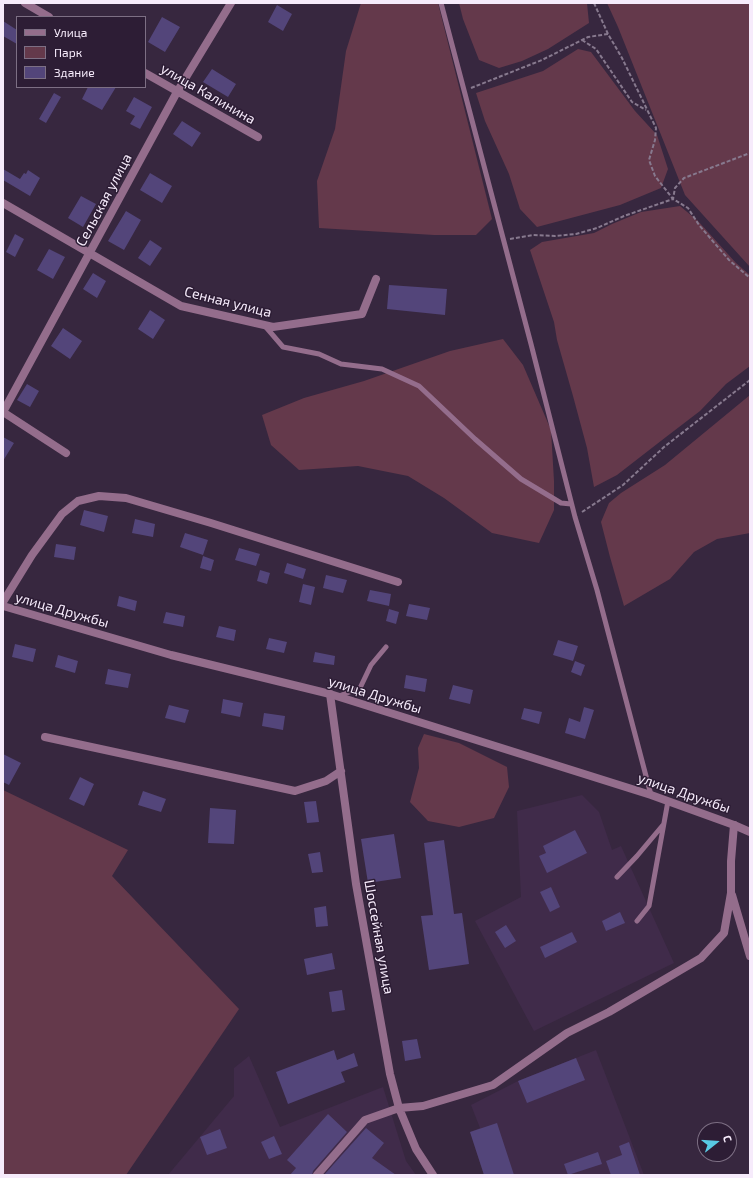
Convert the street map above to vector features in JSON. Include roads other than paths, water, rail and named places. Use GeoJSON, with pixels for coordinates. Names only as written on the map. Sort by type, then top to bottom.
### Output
{"type":"FeatureCollection","features":[{"type":"Feature","properties":{"kind":"street"},"geometry":{"type":"LineString","coordinates":[[24,3],[47,16]]}},
{"type":"Feature","properties":{"kind":"street","name":"Сельская улица"},"geometry":{"type":"LineString","coordinates":[[3,412],[177,92],[231,3]]}},
{"type":"Feature","properties":{"kind":"street","name":"улица Калинина"},"geometry":{"type":"LineString","coordinates":[[146,74],[258,137]]}},
{"type":"Feature","properties":{"kind":"street","name":"Сенная улица"},"geometry":{"type":"LineString","coordinates":[[3,203],[181,306],[273,327],[362,314],[376,279]]}},
{"type":"Feature","properties":{"kind":"street"},"geometry":{"type":"LineString","coordinates":[[3,412],[66,453]]}},
{"type":"Feature","properties":{"kind":"street"},"geometry":{"type":"LineString","coordinates":[[3,602],[32,555],[62,514],[78,501],[99,496],[126,498],[147,504],[398,582]]}},
{"type":"Feature","properties":{"kind":"street","name":"улица Дружбы"},"geometry":{"type":"LineString","coordinates":[[3,606],[171,656],[338,696],[651,795],[750,832]]}},
{"type":"Feature","properties":{"kind":"street","name":"Шоссейная улица"},"geometry":{"type":"LineString","coordinates":[[330,694],[361,907],[390,1074],[399,1108],[416,1149],[433,1175]]}},
{"type":"Feature","properties":{"kind":"street"},"geometry":{"type":"LineString","coordinates":[[45,737],[295,790],[326,781],[341,771]]}},
{"type":"Feature","properties":{"kind":"street"},"geometry":{"type":"LineString","coordinates":[[317,1175],[365,1120],[399,1108],[423,1106],[494,1085],[568,1033],[609,1012],[701,958],[724,933],[731,893],[730,861],[734,825]]}},
{"type":"Feature","properties":{"kind":"street"},"geometry":{"type":"LineString","coordinates":[[731,893],[750,956]]}},
{"type":"Feature","properties":{"kind":"lane"},"geometry":{"type":"LineString","coordinates":[[441,3],[571,504],[597,590],[651,795]]}},
{"type":"Feature","properties":{"kind":"lane"},"geometry":{"type":"LineString","coordinates":[[264,325],[283,347],[319,354],[341,364],[382,369],[419,386],[475,439],[521,479],[561,503],[571,504]]}},
{"type":"Feature","properties":{"kind":"lane"},"geometry":{"type":"LineString","coordinates":[[338,696],[360,688],[372,665],[386,647]]}},
{"type":"Feature","properties":{"kind":"lane"},"geometry":{"type":"LineString","coordinates":[[637,921],[648,906],[668,801]]}},
{"type":"Feature","properties":{"kind":"lane"},"geometry":{"type":"LineString","coordinates":[[617,877],[637,856],[663,824]]}}]}
